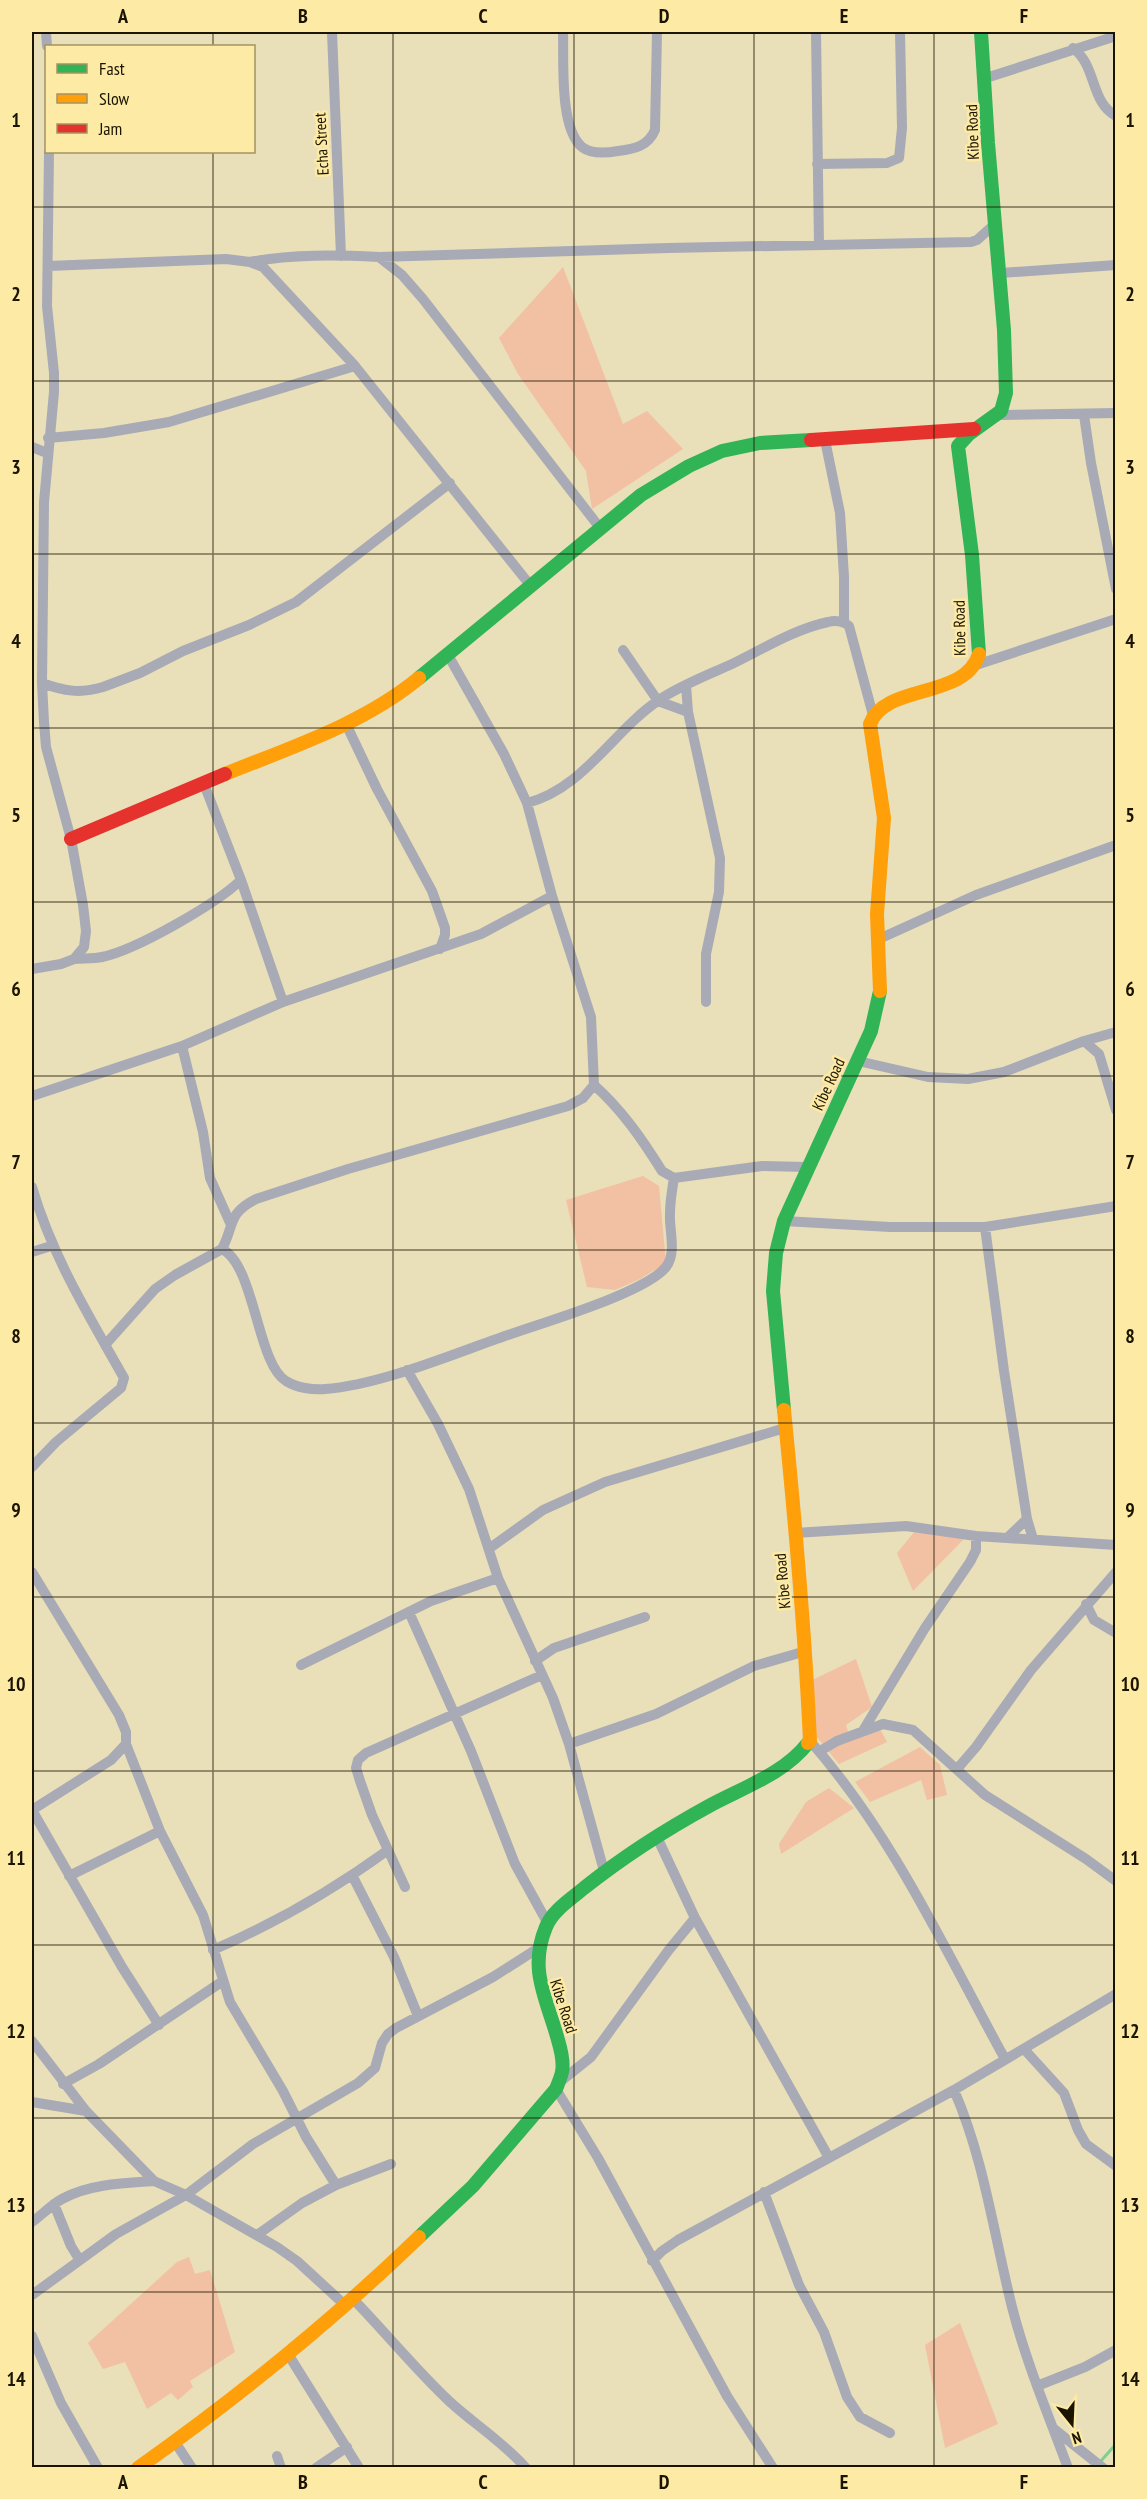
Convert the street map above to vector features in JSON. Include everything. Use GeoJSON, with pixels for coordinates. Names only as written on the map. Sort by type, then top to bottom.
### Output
{"type":"FeatureCollection","features":[{"type":"Feature","properties":{"kind":"street","name":"Echa Street"},"geometry":{"type":"LineString","coordinates":[[332,32],[341,256]]}},
{"type":"Feature","properties":{"kind":"street"},"geometry":{"type":"LineString","coordinates":[[563,32],[568,121],[576,141],[583,148],[608,152],[643,146],[651,139],[655,130],[657,32]]}},
{"type":"Feature","properties":{"kind":"street"},"geometry":{"type":"LineString","coordinates":[[816,32],[819,245]]}},
{"type":"Feature","properties":{"kind":"street"},"geometry":{"type":"LineString","coordinates":[[817,164],[887,163],[898,158],[902,128],[900,32]]}},
{"type":"Feature","properties":{"kind":"street","name":"Kibe Road"},"geometry":{"type":"LineString","coordinates":[[559,2085],[559,2045],[541,1994],[537,1973],[537,1949],[547,1922],[604,1871],[656,1835],[771,1773],[805,1750],[815,1746],[800,1604],[773,1291],[776,1253],[784,1221],[858,1061],[878,1011],[881,988],[877,914],[884,818],[869,728],[873,715],[886,705],[958,679],[968,674],[976,665],[979,635],[958,446],[963,437],[999,415],[1004,406],[1006,376],[1000,273],[988,156],[986,78],[981,32]]}},
{"type":"Feature","properties":{"kind":"street"},"geometry":{"type":"LineString","coordinates":[[986,78],[1073,48],[1116,36]]}},
{"type":"Feature","properties":{"kind":"street"},"geometry":{"type":"LineString","coordinates":[[1073,48],[1082,55],[1088,66],[1099,100],[1107,111],[1116,116]]}},
{"type":"Feature","properties":{"kind":"street"},"geometry":{"type":"LineString","coordinates":[[49,153],[47,306],[54,373],[44,502],[42,683],[46,747],[71,839],[83,905],[86,931],[84,947],[74,958]]}},
{"type":"Feature","properties":{"kind":"street"},"geometry":{"type":"LineString","coordinates":[[48,266],[226,258],[250,262],[277,258],[341,256],[379,257],[974,242],[995,224]]}},
{"type":"Feature","properties":{"kind":"street"},"geometry":{"type":"LineString","coordinates":[[379,257],[402,275],[423,299],[600,528]]}},
{"type":"Feature","properties":{"kind":"street"},"geometry":{"type":"LineString","coordinates":[[250,262],[272,275],[355,366],[530,585]]}},
{"type":"Feature","properties":{"kind":"street"},"geometry":{"type":"LineString","coordinates":[[1000,273],[1116,265]]}},
{"type":"Feature","properties":{"kind":"street"},"geometry":{"type":"LineString","coordinates":[[48,438],[104,433],[169,422],[355,366]]}},
{"type":"Feature","properties":{"kind":"street"},"geometry":{"type":"LineString","coordinates":[[999,415],[1116,413]]}},
{"type":"Feature","properties":{"kind":"street"},"geometry":{"type":"LineString","coordinates":[[1084,415],[1091,464],[1116,589]]}},
{"type":"Feature","properties":{"kind":"street"},"geometry":{"type":"LineString","coordinates":[[71,839],[346,724],[398,694],[641,495],[689,466],[722,451],[760,443],[974,429]]}},
{"type":"Feature","properties":{"kind":"street"},"geometry":{"type":"LineString","coordinates":[[825,440],[840,513],[844,621],[853,634],[873,715]]}},
{"type":"Feature","properties":{"kind":"street"},"geometry":{"type":"LineString","coordinates":[[32,447],[47,453]]}},
{"type":"Feature","properties":{"kind":"street"},"geometry":{"type":"LineString","coordinates":[[42,683],[71,692],[86,692],[103,687],[122,681],[183,651],[273,615],[323,584],[450,483]]}},
{"type":"Feature","properties":{"kind":"street"},"geometry":{"type":"LineString","coordinates":[[976,665],[1116,619]]}},
{"type":"Feature","properties":{"kind":"street"},"geometry":{"type":"LineString","coordinates":[[527,803],[548,796],[576,776],[658,700],[804,630],[829,621],[844,621]]}},
{"type":"Feature","properties":{"kind":"street"},"geometry":{"type":"LineString","coordinates":[[623,650],[658,700],[688,712]]}},
{"type":"Feature","properties":{"kind":"street"},"geometry":{"type":"LineString","coordinates":[[448,655],[504,754],[527,803],[552,896],[591,1017],[594,1085],[627,1118],[662,1171],[674,1178],[762,1166],[807,1167]]}},
{"type":"Feature","properties":{"kind":"street"},"geometry":{"type":"LineString","coordinates":[[686,686],[688,712],[720,858],[719,892],[706,954],[706,1002]]}},
{"type":"Feature","properties":{"kind":"street"},"geometry":{"type":"LineString","coordinates":[[346,724],[377,789],[432,891],[445,928],[440,949]]}},
{"type":"Feature","properties":{"kind":"street"},"geometry":{"type":"LineString","coordinates":[[204,784],[241,880],[283,1002]]}},
{"type":"Feature","properties":{"kind":"street"},"geometry":{"type":"LineString","coordinates":[[532,820],[548,796]]}},
{"type":"Feature","properties":{"kind":"street"},"geometry":{"type":"LineString","coordinates":[[879,939],[976,895],[1116,844]]}},
{"type":"Feature","properties":{"kind":"street"},"geometry":{"type":"LineString","coordinates":[[32,969],[61,964],[74,958],[102,957],[123,950],[216,900],[241,880]]}},
{"type":"Feature","properties":{"kind":"street"},"geometry":{"type":"LineString","coordinates":[[32,1096],[182,1046],[283,1002],[381,967],[440,949],[497,927],[552,896]]}},
{"type":"Feature","properties":{"kind":"street"},"geometry":{"type":"LineString","coordinates":[[858,1061],[928,1077],[968,1079],[1004,1072],[1111,1033]]}},
{"type":"Feature","properties":{"kind":"street"},"geometry":{"type":"LineString","coordinates":[[1099,1054],[1111,1033]]}},
{"type":"Feature","properties":{"kind":"street"},"geometry":{"type":"LineString","coordinates":[[1084,1041],[1099,1054],[1116,1110]]}},
{"type":"Feature","properties":{"kind":"street"},"geometry":{"type":"LineString","coordinates":[[182,1046],[203,1132],[210,1178],[231,1225]]}},
{"type":"Feature","properties":{"kind":"street"},"geometry":{"type":"LineString","coordinates":[[105,1345],[155,1289],[222,1249],[235,1214],[242,1207],[256,1200],[348,1169],[568,1106],[583,1098],[594,1085]]}},
{"type":"Feature","properties":{"kind":"street"},"geometry":{"type":"LineString","coordinates":[[222,1249],[231,1253],[239,1268],[272,1363],[283,1380],[297,1386],[324,1390],[407,1370],[609,1299],[658,1274],[668,1265],[672,1252],[669,1216],[674,1178]]}},
{"type":"Feature","properties":{"kind":"street"},"geometry":{"type":"LineString","coordinates":[[32,1187],[51,1246],[124,1378],[121,1388],[56,1442],[32,1467]]}},
{"type":"Feature","properties":{"kind":"street"},"geometry":{"type":"LineString","coordinates":[[784,1221],[890,1227],[986,1227],[1116,1206]]}},
{"type":"Feature","properties":{"kind":"street"},"geometry":{"type":"LineString","coordinates":[[986,1227],[1004,1371],[1027,1519],[1033,1539]]}},
{"type":"Feature","properties":{"kind":"street"},"geometry":{"type":"LineString","coordinates":[[32,1252],[51,1246]]}},
{"type":"Feature","properties":{"kind":"street"},"geometry":{"type":"LineString","coordinates":[[407,1370],[456,1459],[473,1498],[498,1578],[529,1650],[553,1698],[569,1744],[604,1871]]}},
{"type":"Feature","properties":{"kind":"street"},"geometry":{"type":"LineString","coordinates":[[490,1548],[543,1510],[605,1482],[785,1428]]}},
{"type":"Feature","properties":{"kind":"street"},"geometry":{"type":"LineString","coordinates":[[1007,1538],[1027,1519]]}},
{"type":"Feature","properties":{"kind":"street"},"geometry":{"type":"LineString","coordinates":[[795,1533],[906,1526],[976,1536],[1115,1545]]}},
{"type":"Feature","properties":{"kind":"street"},"geometry":{"type":"LineString","coordinates":[[864,1729],[924,1628],[970,1562],[976,1550],[976,1536]]}},
{"type":"Feature","properties":{"kind":"street"},"geometry":{"type":"LineString","coordinates":[[32,1572],[119,1715],[126,1732],[126,1744],[160,1831],[196,1898],[230,2002],[336,2185]]}},
{"type":"Feature","properties":{"kind":"street"},"geometry":{"type":"LineString","coordinates":[[957,1769],[976,1748],[1031,1670],[1116,1572]]}},
{"type":"Feature","properties":{"kind":"street"},"geometry":{"type":"LineString","coordinates":[[301,1665],[409,1612],[460,1590],[498,1578]]}},
{"type":"Feature","properties":{"kind":"street"},"geometry":{"type":"LineString","coordinates":[[1086,1605],[1094,1620],[1116,1633]]}},
{"type":"Feature","properties":{"kind":"street"},"geometry":{"type":"LineString","coordinates":[[409,1612],[471,1751],[515,1864],[547,1922]]}},
{"type":"Feature","properties":{"kind":"street"},"geometry":{"type":"LineString","coordinates":[[529,1650],[554,1648],[645,1617]]}},
{"type":"Feature","properties":{"kind":"street"},"geometry":{"type":"LineString","coordinates":[[535,1661],[554,1648]]}},
{"type":"Feature","properties":{"kind":"street"},"geometry":{"type":"LineString","coordinates":[[569,1744],[656,1714],[754,1666],[806,1651]]}},
{"type":"Feature","properties":{"kind":"street"},"geometry":{"type":"LineString","coordinates":[[405,1887],[360,1781],[356,1768],[358,1760],[374,1750],[542,1675]]}},
{"type":"Feature","properties":{"kind":"street"},"geometry":{"type":"LineString","coordinates":[[1005,2059],[900,1864],[861,1805],[815,1746],[837,1741],[864,1729],[883,1724],[913,1730],[985,1795],[1086,1859],[1116,1881]]}},
{"type":"Feature","properties":{"kind":"street"},"geometry":{"type":"LineString","coordinates":[[126,1744],[111,1760],[32,1810],[144,2004],[159,2025]]}},
{"type":"Feature","properties":{"kind":"street"},"geometry":{"type":"LineString","coordinates":[[69,1876],[160,1831]]}},
{"type":"Feature","properties":{"kind":"street"},"geometry":{"type":"LineString","coordinates":[[656,1835],[695,1918],[828,2156]]}},
{"type":"Feature","properties":{"kind":"street"},"geometry":{"type":"LineString","coordinates":[[213,1950],[275,1922],[315,1900],[388,1850]]}},
{"type":"Feature","properties":{"kind":"street"},"geometry":{"type":"LineString","coordinates":[[352,1875],[394,1957],[418,2016]]}},
{"type":"Feature","properties":{"kind":"street"},"geometry":{"type":"LineString","coordinates":[[138,2468],[175,2442],[350,2303],[474,2186],[559,2085],[591,2057],[668,1951],[695,1918]]}},
{"type":"Feature","properties":{"kind":"street"},"geometry":{"type":"LineString","coordinates":[[32,2295],[79,2259],[149,2214],[186,2195],[200,2182],[253,2144],[370,2074],[379,2060],[382,2043],[388,2034],[493,1977],[537,1949]]}},
{"type":"Feature","properties":{"kind":"street"},"geometry":{"type":"LineString","coordinates":[[63,2084],[99,2064],[223,1981]]}},
{"type":"Feature","properties":{"kind":"street"},"geometry":{"type":"LineString","coordinates":[[652,2261],[678,2240],[828,2156],[954,2090],[1116,1994]]}},
{"type":"Feature","properties":{"kind":"street"},"geometry":{"type":"LineString","coordinates":[[32,2041],[86,2111],[154,2181],[186,2195],[297,2261],[350,2303],[459,2410],[503,2445],[526,2468]]}},
{"type":"Feature","properties":{"kind":"street"},"geometry":{"type":"LineString","coordinates":[[1024,2049],[1064,2093],[1078,2130],[1086,2144],[1116,2166]]}},
{"type":"Feature","properties":{"kind":"street"},"geometry":{"type":"LineString","coordinates":[[559,2085],[652,2261],[728,2396],[773,2468]]}},
{"type":"Feature","properties":{"kind":"street"},"geometry":{"type":"LineString","coordinates":[[954,2090],[976,2152],[1019,2334],[1068,2467]]}},
{"type":"Feature","properties":{"kind":"street"},"geometry":{"type":"LineString","coordinates":[[32,2102],[86,2111]]}},
{"type":"Feature","properties":{"kind":"street"},"geometry":{"type":"LineString","coordinates":[[256,2235],[302,2203],[336,2185],[391,2164]]}},
{"type":"Feature","properties":{"kind":"street"},"geometry":{"type":"LineString","coordinates":[[32,2222],[66,2197],[101,2187],[154,2181]]}},
{"type":"Feature","properties":{"kind":"street"},"geometry":{"type":"LineString","coordinates":[[764,2192],[799,2285],[824,2332],[847,2397],[860,2417],[890,2433]]}},
{"type":"Feature","properties":{"kind":"street"},"geometry":{"type":"LineString","coordinates":[[54,2204],[71,2246],[79,2259]]}},
{"type":"Feature","properties":{"kind":"street"},"geometry":{"type":"LineString","coordinates":[[32,2336],[61,2403],[98,2468]]}},
{"type":"Feature","properties":{"kind":"street"},"geometry":{"type":"LineString","coordinates":[[1037,2386],[1085,2367],[1116,2350]]}},
{"type":"Feature","properties":{"kind":"street"},"geometry":{"type":"LineString","coordinates":[[288,2354],[359,2468]]}},
{"type":"Feature","properties":{"kind":"street"},"geometry":{"type":"LineString","coordinates":[[1053,2428],[1103,2468]]}},
{"type":"Feature","properties":{"kind":"street"},"geometry":{"type":"LineString","coordinates":[[175,2442],[192,2468]]}},
{"type":"Feature","properties":{"kind":"street"},"geometry":{"type":"LineString","coordinates":[[316,2468],[346,2447]]}},
{"type":"Feature","properties":{"kind":"street"},"geometry":{"type":"LineString","coordinates":[[277,2456],[281,2468]]}},
{"type":"Feature","properties":{"kind":"shaded area"},"geometry":{"type":"Polygon","coordinates":[[[563,267],[623,424],[647,411],[683,449],[592,509],[586,471],[518,374],[499,338],[563,267]]]}},
{"type":"Feature","properties":{"kind":"shaded area"},"geometry":{"type":"Polygon","coordinates":[[[643,1176],[659,1186],[666,1263],[640,1279],[615,1290],[587,1287],[566,1200],[643,1176]]]}},
{"type":"Feature","properties":{"kind":"shaded area"},"geometry":{"type":"Polygon","coordinates":[[[915,1531],[964,1539],[913,1591],[897,1553],[915,1531]]]}},
{"type":"Feature","properties":{"kind":"shaded area"},"geometry":{"type":"Polygon","coordinates":[[[856,1659],[872,1707],[846,1725],[851,1741],[880,1729],[887,1742],[839,1764],[816,1736],[808,1682],[856,1659]]]}},
{"type":"Feature","properties":{"kind":"shaded area"},"geometry":{"type":"Polygon","coordinates":[[[920,1747],[940,1765],[947,1795],[927,1800],[921,1780],[870,1802],[855,1782],[920,1747]]]}},
{"type":"Feature","properties":{"kind":"shaded area"},"geometry":{"type":"Polygon","coordinates":[[[829,1788],[854,1808],[781,1854],[779,1844],[806,1802],[829,1788]]]}},
{"type":"Feature","properties":{"kind":"shaded area"},"geometry":{"type":"Polygon","coordinates":[[[189,2257],[195,2274],[210,2270],[235,2352],[190,2381],[193,2387],[178,2400],[171,2393],[147,2409],[125,2362],[103,2369],[88,2343],[177,2262],[189,2257]]]}},
{"type":"Feature","properties":{"kind":"shaded area"},"geometry":{"type":"Polygon","coordinates":[[[960,2323],[998,2424],[945,2448],[925,2345],[960,2323]]]}},
{"type":"Feature","properties":{"kind":"waterway"},"geometry":{"type":"LineString","coordinates":[[1100,2462],[1116,2444]]}},
{"type":"Feature","properties":{"kind":"traffic: fast"},"geometry":{"type":"LineString","coordinates":[[979,654],[972,555],[958,446],[969,434],[1001,411],[1006,393],[1004,330],[981,32]]}},
{"type":"Feature","properties":{"kind":"traffic: fast"},"geometry":{"type":"LineString","coordinates":[[419,678],[641,495],[689,466],[722,451],[760,443],[811,440]]}},
{"type":"Feature","properties":{"kind":"traffic: fast"},"geometry":{"type":"LineString","coordinates":[[784,1410],[773,1291],[776,1253],[784,1221],[871,1031],[880,991]]}},
{"type":"Feature","properties":{"kind":"traffic: fast"},"geometry":{"type":"LineString","coordinates":[[419,2237],[473,2186],[556,2089],[562,2072],[562,2056],[539,1971],[541,1943],[549,1921],[562,1906],[629,1855],[693,1815],[775,1772],[808,1743]]}},
{"type":"Feature","properties":{"kind":"traffic: slow"},"geometry":{"type":"LineString","coordinates":[[880,991],[877,914],[884,818],[870,724],[878,711],[891,702],[958,679],[971,669],[979,654]]}},
{"type":"Feature","properties":{"kind":"traffic: slow"},"geometry":{"type":"LineString","coordinates":[[225,774],[301,744],[351,721],[374,709],[419,678]]}},
{"type":"Feature","properties":{"kind":"traffic: slow"},"geometry":{"type":"LineString","coordinates":[[784,1410],[802,1617],[810,1741],[808,1743]]}},
{"type":"Feature","properties":{"kind":"traffic: slow"},"geometry":{"type":"LineString","coordinates":[[138,2468],[283,2358],[419,2237]]}},
{"type":"Feature","properties":{"kind":"traffic: jam"},"geometry":{"type":"LineString","coordinates":[[811,440],[974,429]]}},
{"type":"Feature","properties":{"kind":"traffic: jam"},"geometry":{"type":"LineString","coordinates":[[71,839],[225,774]]}}]}
